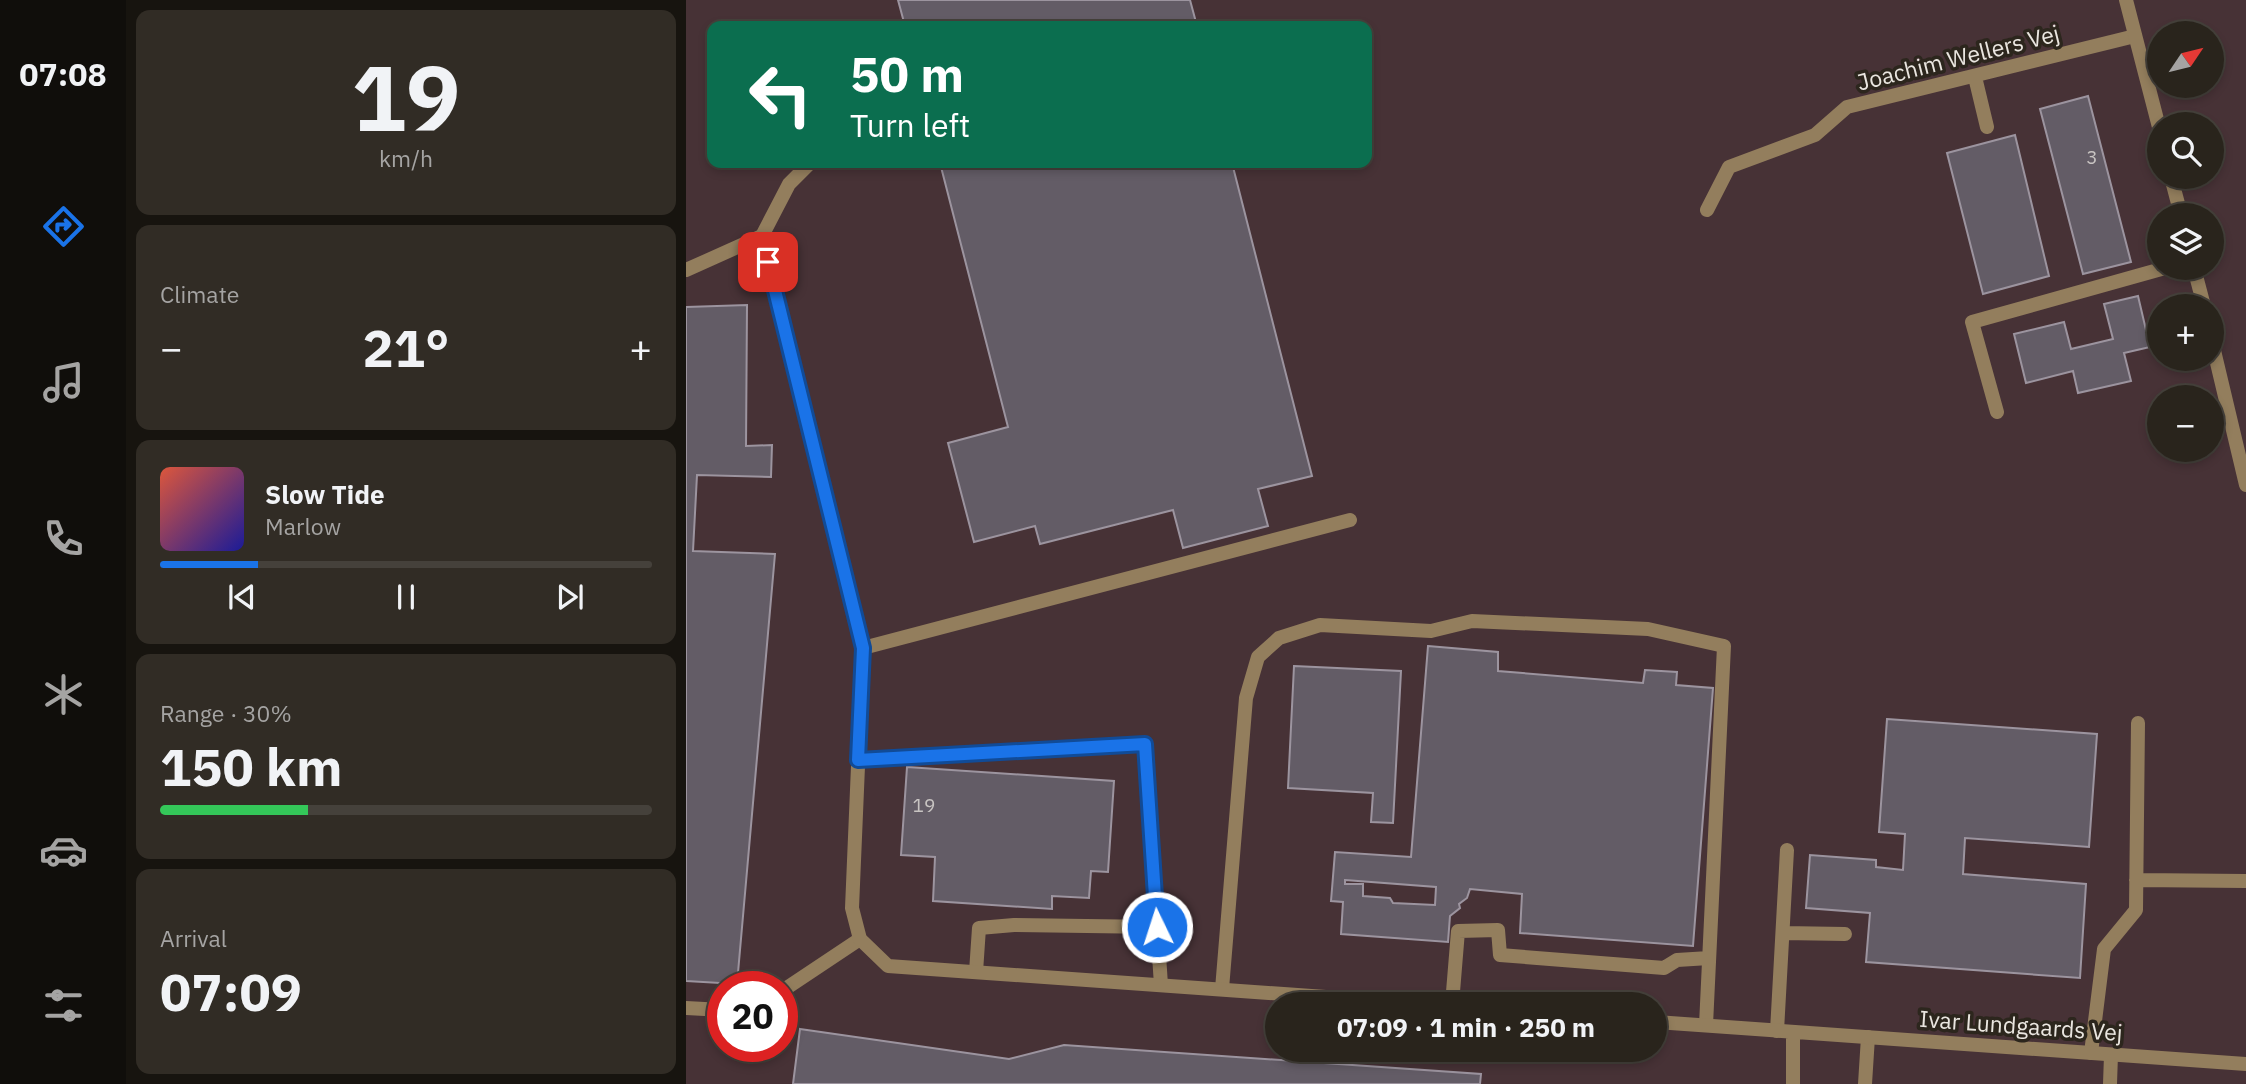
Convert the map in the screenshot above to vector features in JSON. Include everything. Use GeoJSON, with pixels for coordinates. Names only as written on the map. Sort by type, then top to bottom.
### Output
{"type":"FeatureCollection","features":[{"type":"Feature","properties":{"kind":"street"},"geometry":{"type":"LineString","coordinates":[[2126,0],[2155,112]]}},
{"type":"Feature","properties":{"kind":"street","name":"Joachim Wellers Vej"},"geometry":{"type":"LineString","coordinates":[[1707,210],[1729,167],[1815,135],[1847,107],[2135,36]]}},
{"type":"Feature","properties":{"kind":"street"},"geometry":{"type":"LineString","coordinates":[[1975,77],[1987,127]]}},
{"type":"Feature","properties":{"kind":"street"},"geometry":{"type":"LineString","coordinates":[[686,270],[762,236],[789,184],[805,168]]}},
{"type":"Feature","properties":{"kind":"street"},"geometry":{"type":"LineString","coordinates":[[762,236],[863,648],[852,908],[860,939],[888,966],[1265,992]]}},
{"type":"Feature","properties":{"kind":"street"},"geometry":{"type":"LineString","coordinates":[[1997,412],[1972,323],[2147,273]]}},
{"type":"Feature","properties":{"kind":"street"},"geometry":{"type":"LineString","coordinates":[[2219,371],[2246,485]]}},
{"type":"Feature","properties":{"kind":"street"},"geometry":{"type":"LineString","coordinates":[[863,648],[1350,520]]}},
{"type":"Feature","properties":{"kind":"street"},"geometry":{"type":"LineString","coordinates":[[1222,989],[1247,698],[1258,657],[1279,638],[1320,625],[1431,631],[1472,621],[1648,629],[1724,646],[1706,1025]]}},
{"type":"Feature","properties":{"kind":"street"},"geometry":{"type":"LineString","coordinates":[[2091,1053],[2104,949],[2136,910],[2138,723]]}},
{"type":"Feature","properties":{"kind":"street"},"geometry":{"type":"LineString","coordinates":[[858,760],[1145,744],[1161,985]]}},
{"type":"Feature","properties":{"kind":"street"},"geometry":{"type":"LineString","coordinates":[[1777,1031],[1787,850]]}},
{"type":"Feature","properties":{"kind":"street"},"geometry":{"type":"LineString","coordinates":[[2136,880],[2246,881]]}},
{"type":"Feature","properties":{"kind":"street"},"geometry":{"type":"LineString","coordinates":[[976,972],[979,928],[1014,925],[1157,927]]}},
{"type":"Feature","properties":{"kind":"street"},"geometry":{"type":"LineString","coordinates":[[1453,992],[1458,931],[1498,930],[1500,956],[1664,968],[1677,960],[1709,958]]}},
{"type":"Feature","properties":{"kind":"street"},"geometry":{"type":"LineString","coordinates":[[1783,933],[1845,934]]}},
{"type":"Feature","properties":{"kind":"street"},"geometry":{"type":"LineString","coordinates":[[798,980],[860,939]]}},
{"type":"Feature","properties":{"kind":"street"},"geometry":{"type":"LineString","coordinates":[[686,1008],[707,1009]]}},
{"type":"Feature","properties":{"kind":"street","name":"Ivar Lundgaards Vej"},"geometry":{"type":"LineString","coordinates":[[1667,1022],[2246,1065]]}},
{"type":"Feature","properties":{"kind":"street"},"geometry":{"type":"LineString","coordinates":[[1793,1032],[1793,1084]]}},
{"type":"Feature","properties":{"kind":"street"},"geometry":{"type":"LineString","coordinates":[[1865,1084],[1868,1037]]}},
{"type":"Feature","properties":{"kind":"street"},"geometry":{"type":"LineString","coordinates":[[2110,1084],[2111,1055]]}},
{"type":"Feature","properties":{"kind":"shaded area"},"geometry":{"type":"Polygon","coordinates":[[[686,0],[2246,0],[2246,1084],[686,1084],[686,0]]]}},
{"type":"Feature","properties":{"kind":"building"},"geometry":{"type":"Polygon","coordinates":[[[898,0],[1190,0],[1196,21],[904,21],[898,0]]]}},
{"type":"Feature","properties":{"kind":"building"},"geometry":{"type":"Polygon","coordinates":[[[2088,96],[2131,262],[2083,274],[2040,109],[2088,96]]]}},
{"type":"Feature","properties":{"kind":"building"},"geometry":{"type":"Polygon","coordinates":[[[2015,135],[2049,276],[1983,294],[1947,153],[2015,135]]]}},
{"type":"Feature","properties":{"kind":"building"},"geometry":{"type":"Polygon","coordinates":[[[941,168],[1233,168],[1312,476],[1258,489],[1268,526],[1183,548],[1173,510],[1040,544],[1035,526],[974,542],[948,443],[1008,427],[941,168]]]}},
{"type":"Feature","properties":{"kind":"building"},"geometry":{"type":"Polygon","coordinates":[[[2138,296],[2147,334],[2147,348],[2124,353],[2131,381],[2078,393],[2073,371],[2026,383],[2014,334],[2064,322],[2071,349],[2113,339],[2104,304],[2138,296]]]}},
{"type":"Feature","properties":{"kind":"building"},"geometry":{"type":"Polygon","coordinates":[[[747,305],[746,446],[772,445],[771,477],[697,475],[693,551],[775,554],[738,971],[707,971],[707,982],[686,981],[686,307],[747,305]]]}},
{"type":"Feature","properties":{"kind":"building"},"geometry":{"type":"Polygon","coordinates":[[[1428,646],[1498,652],[1498,671],[1643,683],[1645,670],[1677,672],[1676,685],[1713,688],[1693,946],[1520,933],[1522,894],[1470,889],[1467,898],[1459,904],[1460,908],[1450,916],[1448,942],[1341,934],[1343,902],[1331,901],[1335,852],[1411,857],[1428,646]],[[1345,880],[1345,884],[1363,884],[1363,896],[1390,898],[1393,903],[1435,905],[1436,887],[1345,880]]]}},
{"type":"Feature","properties":{"kind":"building"},"geometry":{"type":"Polygon","coordinates":[[[1294,666],[1401,671],[1393,823],[1371,822],[1373,793],[1288,788],[1294,666]]]}},
{"type":"Feature","properties":{"kind":"building"},"geometry":{"type":"Polygon","coordinates":[[[1887,719],[2097,734],[2089,847],[1965,838],[1963,874],[2086,884],[2080,978],[1866,962],[1870,913],[1806,908],[1810,855],[1876,860],[1876,867],[1903,870],[1905,834],[1879,832],[1887,719]]]}},
{"type":"Feature","properties":{"kind":"building"},"geometry":{"type":"Polygon","coordinates":[[[907,767],[1114,781],[1108,872],[1091,871],[1089,898],[1052,896],[1052,909],[933,901],[935,857],[901,855],[907,767]]]}},
{"type":"Feature","properties":{"kind":"building"},"geometry":{"type":"Polygon","coordinates":[[[800,1029],[1009,1059],[1064,1045],[1265,1059],[1265,1062],[1308,1062],[1481,1074],[1480,1084],[793,1084],[796,1062],[798,1062],[800,1029]]]}},
{"type":"Feature","properties":{"kind":"route"},"geometry":{"type":"LineString","coordinates":[[768,262],[863,648],[858,760],[1145,744],[1157,927]]}}]}
